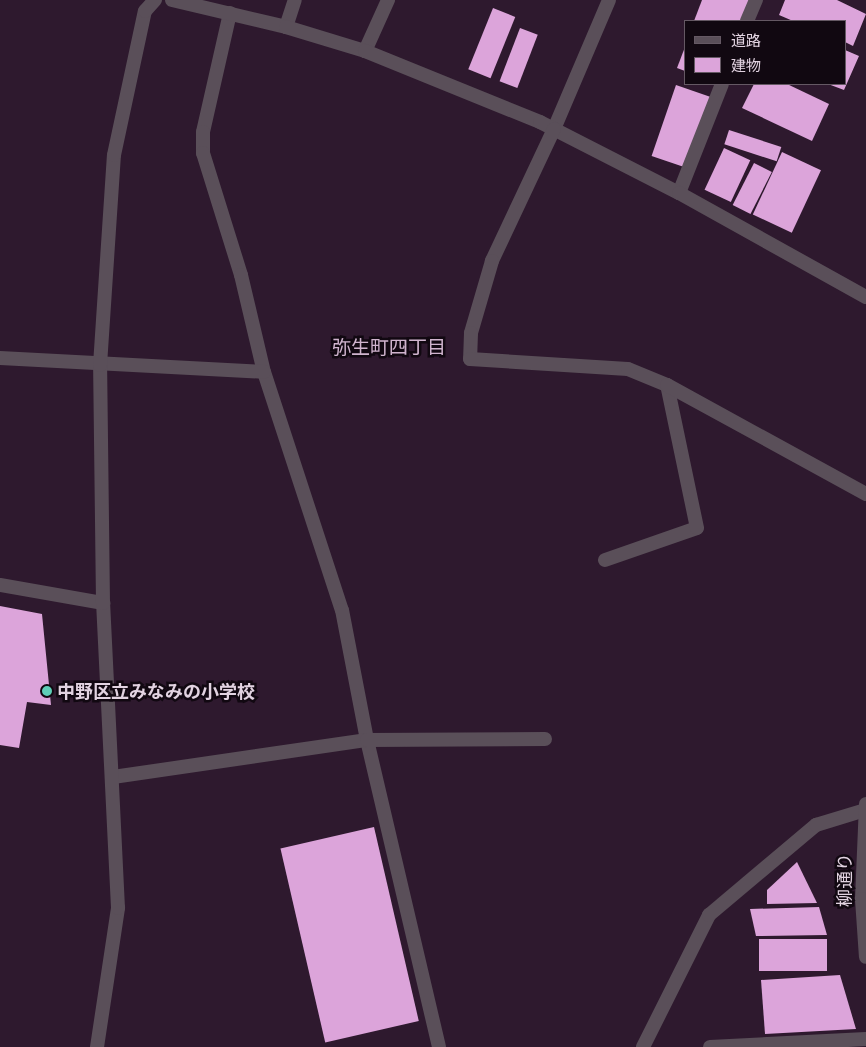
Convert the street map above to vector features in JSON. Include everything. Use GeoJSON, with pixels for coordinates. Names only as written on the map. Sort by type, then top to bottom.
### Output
{"type":"FeatureCollection","features":[{"type":"Feature","properties":{"kind":"street"},"geometry":{"type":"LineString","coordinates":[[97,1047],[118,908],[103,603],[100,365],[114,155],[145,12],[155,0]]}},
{"type":"Feature","properties":{"kind":"street"},"geometry":{"type":"LineString","coordinates":[[172,0],[286,27],[365,51],[554,129],[679,192],[866,297]]}},
{"type":"Feature","properties":{"kind":"street"},"geometry":{"type":"LineString","coordinates":[[286,27],[296,0]]}},
{"type":"Feature","properties":{"kind":"street"},"geometry":{"type":"LineString","coordinates":[[365,51],[388,0]]}},
{"type":"Feature","properties":{"kind":"street"},"geometry":{"type":"LineString","coordinates":[[609,0],[554,129],[492,261],[471,333],[470,359],[628,369],[667,385],[866,494]]}},
{"type":"Feature","properties":{"kind":"street"},"geometry":{"type":"LineString","coordinates":[[747,20],[756,0]]}},
{"type":"Feature","properties":{"kind":"street"},"geometry":{"type":"LineString","coordinates":[[230,13],[203,132],[203,153],[241,275],[264,372],[342,610],[368,740],[439,1047]]}},
{"type":"Feature","properties":{"kind":"street"},"geometry":{"type":"LineString","coordinates":[[679,192],[722,85]]}},
{"type":"Feature","properties":{"kind":"street"},"geometry":{"type":"LineString","coordinates":[[0,358],[100,365],[264,372]]}},
{"type":"Feature","properties":{"kind":"street"},"geometry":{"type":"LineString","coordinates":[[605,560],[698,528],[667,385]]}},
{"type":"Feature","properties":{"kind":"street"},"geometry":{"type":"LineString","coordinates":[[0,585],[103,603]]}},
{"type":"Feature","properties":{"kind":"street"},"geometry":{"type":"LineString","coordinates":[[113,777],[368,740],[544,739]]}},
{"type":"Feature","properties":{"kind":"street"},"geometry":{"type":"LineString","coordinates":[[643,1047],[710,915],[816,825],[865,807]]}},
{"type":"Feature","properties":{"kind":"street","name":"柳通り"},"geometry":{"type":"LineString","coordinates":[[865,807],[862,899],[866,957]]}},
{"type":"Feature","properties":{"kind":"street"},"geometry":{"type":"LineString","coordinates":[[710,1047],[866,1039]]}},
{"type":"Feature","properties":{"kind":"building"},"geometry":{"type":"Polygon","coordinates":[[[702,0],[752,0],[744,20],[694,20],[702,0]]]}},
{"type":"Feature","properties":{"kind":"building"},"geometry":{"type":"Polygon","coordinates":[[[785,0],[837,0],[866,14],[853,46],[846,42],[846,20],[791,20],[779,15],[785,0]]]}},
{"type":"Feature","properties":{"kind":"building"},"geometry":{"type":"Polygon","coordinates":[[[493,8],[515,17],[491,78],[468,69],[493,8]]]}},
{"type":"Feature","properties":{"kind":"building"},"geometry":{"type":"Polygon","coordinates":[[[520,28],[538,35],[517,88],[500,81],[520,28]]]}},
{"type":"Feature","properties":{"kind":"building"},"geometry":{"type":"Polygon","coordinates":[[[684,50],[684,71],[677,68],[684,50]]]}},
{"type":"Feature","properties":{"kind":"building"},"geometry":{"type":"Polygon","coordinates":[[[846,50],[859,56],[844,90],[831,85],[846,85],[846,50]]]}},
{"type":"Feature","properties":{"kind":"building"},"geometry":{"type":"Polygon","coordinates":[[[676,85],[713,98],[688,169],[652,156],[676,85]]]}},
{"type":"Feature","properties":{"kind":"building"},"geometry":{"type":"Polygon","coordinates":[[[754,85],[789,85],[829,104],[812,141],[742,108],[754,85]]]}},
{"type":"Feature","properties":{"kind":"building"},"geometry":{"type":"Polygon","coordinates":[[[729,130],[781,147],[777,161],[724,144],[729,130]]]}},
{"type":"Feature","properties":{"kind":"building"},"geometry":{"type":"Polygon","coordinates":[[[724,148],[750,160],[731,202],[705,190],[724,148]]]}},
{"type":"Feature","properties":{"kind":"building"},"geometry":{"type":"Polygon","coordinates":[[[782,152],[821,170],[792,233],[753,215],[782,152]]]}},
{"type":"Feature","properties":{"kind":"building"},"geometry":{"type":"Polygon","coordinates":[[[754,163],[772,172],[750,214],[733,205],[754,163]]]}},
{"type":"Feature","properties":{"kind":"building"},"geometry":{"type":"Polygon","coordinates":[[[0,606],[42,614],[51,705],[27,702],[19,748],[0,745],[0,606]]]}},
{"type":"Feature","properties":{"kind":"building"},"geometry":{"type":"Polygon","coordinates":[[[374,827],[419,1021],[325,1042],[280,849],[374,827]]]}},
{"type":"Feature","properties":{"kind":"building"},"geometry":{"type":"Polygon","coordinates":[[[797,862],[817,903],[767,904],[767,890],[797,862]]]}},
{"type":"Feature","properties":{"kind":"building"},"geometry":{"type":"Polygon","coordinates":[[[819,907],[827,935],[756,936],[750,909],[819,907]]]}},
{"type":"Feature","properties":{"kind":"building"},"geometry":{"type":"Polygon","coordinates":[[[759,939],[827,939],[827,971],[759,971],[759,939]]]}},
{"type":"Feature","properties":{"kind":"building"},"geometry":{"type":"Polygon","coordinates":[[[840,975],[856,1029],[765,1034],[761,980],[840,975]]]}},
{"type":"Feature","properties":{"kind":"place","name":"中野区立みなみの小学校"},"geometry":{"type":"Point","coordinates":[47,691]}},
{"type":"Feature","properties":{"kind":"district","name":"弥生町四丁目"},"geometry":{"type":"Point","coordinates":[389,348]}}]}
